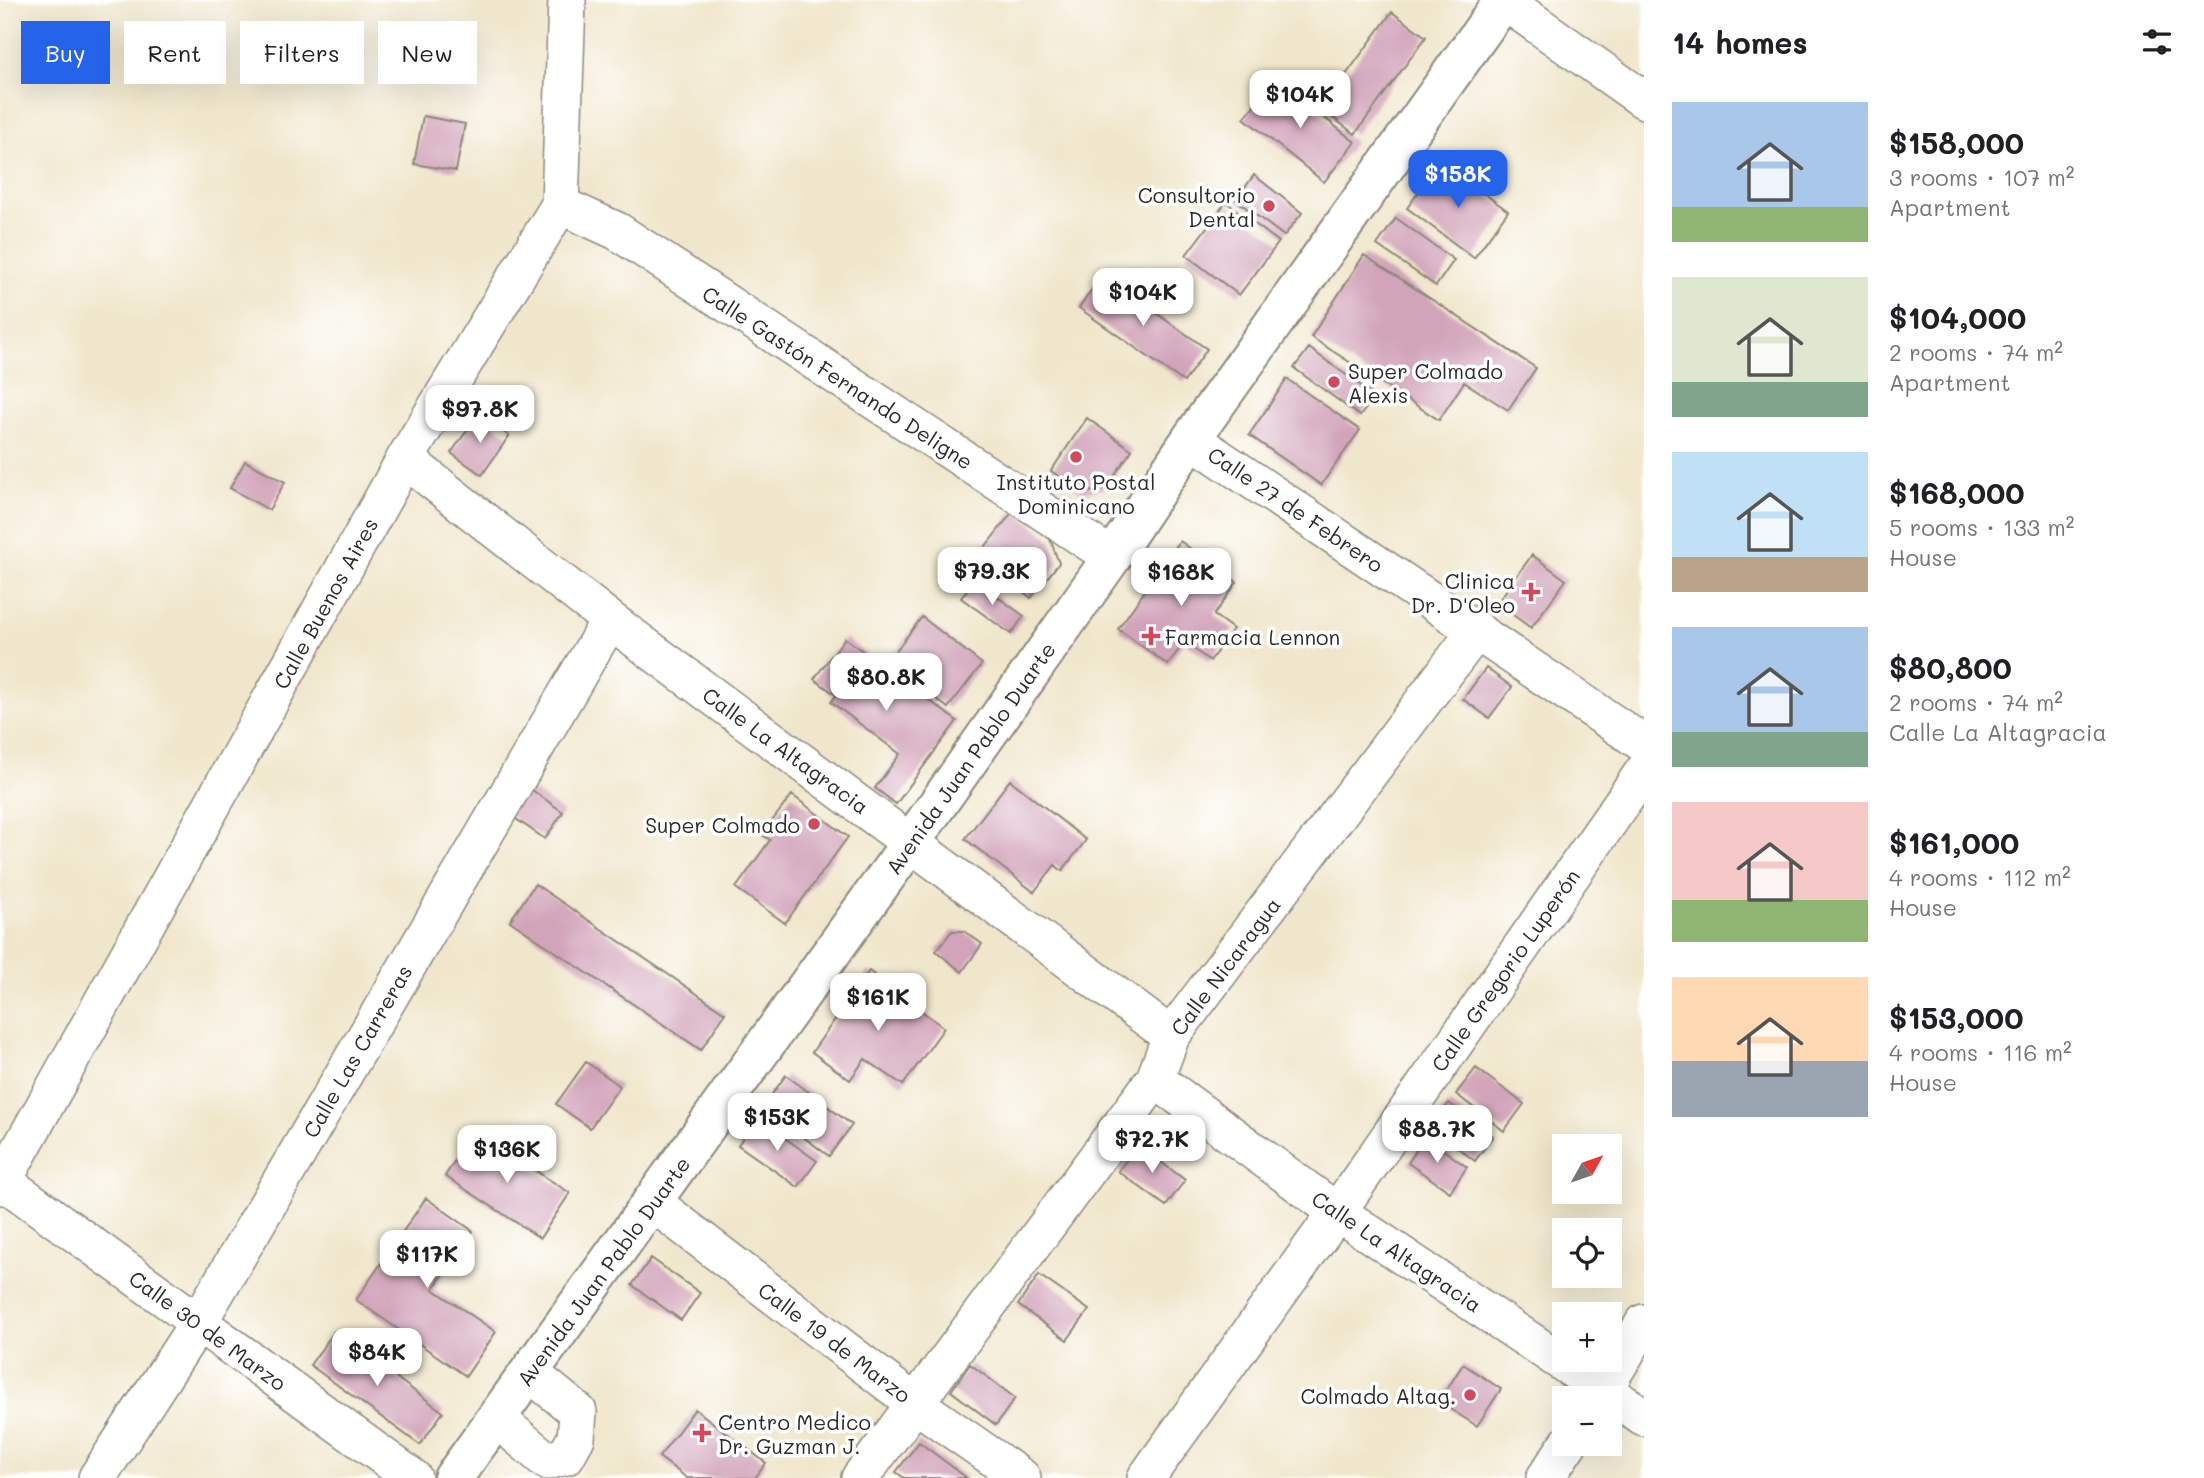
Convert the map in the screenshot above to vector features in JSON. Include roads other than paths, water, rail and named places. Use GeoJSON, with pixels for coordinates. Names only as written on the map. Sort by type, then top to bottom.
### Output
{"type":"FeatureCollection","features":[{"type":"Feature","properties":{"kind":"main road","name":"Avenida Juan Pablo Duarte"},"geometry":{"type":"LineString","coordinates":[[453,1478],[911,842],[1112,557],[1191,439],[1504,0]]}},
{"type":"Feature","properties":{"kind":"street","name":"Calle Buenos Aires"},"geometry":{"type":"LineString","coordinates":[[1,1184],[405,459],[560,205],[567,0]]}},
{"type":"Feature","properties":{"kind":"street"},"geometry":{"type":"LineString","coordinates":[[1504,0],[1644,100]]}},
{"type":"Feature","properties":{"kind":"street","name":"Calle Gastón Fernando Deligne"},"geometry":{"type":"LineString","coordinates":[[560,205],[617,231],[1112,557]]}},
{"type":"Feature","properties":{"kind":"street","name":"Calle 27 de Febrero"},"geometry":{"type":"LineString","coordinates":[[1191,439],[1644,744]]}},
{"type":"Feature","properties":{"kind":"street","name":"Calle La Altagracia"},"geometry":{"type":"LineString","coordinates":[[405,459],[610,620],[1171,1036]]}},
{"type":"Feature","properties":{"kind":"street","name":"Calle Las Carreras"},"geometry":{"type":"LineString","coordinates":[[97,1478],[198,1323],[610,620]]}},
{"type":"Feature","properties":{"kind":"street","name":"Calle Nicaragua"},"geometry":{"type":"LineString","coordinates":[[860,1478],[913,1402],[1155,1079],[1171,1036],[1477,630]]}},
{"type":"Feature","properties":{"kind":"street","name":"Calle Gregorio Luperón"},"geometry":{"type":"LineString","coordinates":[[1146,1478],[1337,1212],[1644,771]]}},
{"type":"Feature","properties":{"kind":"street","name":"Calle La Altagracia"},"geometry":{"type":"LineString","coordinates":[[1155,1079],[1337,1212],[1587,1386]]}},
{"type":"Feature","properties":{"kind":"street","name":"Calle 30 de Marzo"},"geometry":{"type":"LineString","coordinates":[[1,1184],[413,1478]]}},
{"type":"Feature","properties":{"kind":"street","name":"Calle 19 de Marzo"},"geometry":{"type":"LineString","coordinates":[[652,1202],[913,1402],[1022,1478]]}},
{"type":"Feature","properties":{"kind":"street"},"geometry":{"type":"LineString","coordinates":[[1606,1386],[1644,1323]]}},
{"type":"Feature","properties":{"kind":"street"},"geometry":{"type":"LineString","coordinates":[[496,1418],[547,1461],[566,1456],[576,1438],[578,1412],[530,1373]]}},
{"type":"Feature","properties":{"kind":"street","name":"Calle La Altagracia"},"geometry":{"type":"LineString","coordinates":[[1622,1406],[1644,1417]]}},
{"type":"Feature","properties":{"kind":"street"},"geometry":{"type":"LineString","coordinates":[[1545,1478],[1560,1456]]}},
{"type":"Feature","properties":{"kind":"place","name":"Consultorio Dental"},"geometry":{"type":"Point","coordinates":[1269,206]}},
{"type":"Feature","properties":{"kind":"place","name":"Super Colmado Alexis"},"geometry":{"type":"Point","coordinates":[1334,382]}},
{"type":"Feature","properties":{"kind":"place","name":"Instituto Postal Dominicano"},"geometry":{"type":"Point","coordinates":[1076,457]}},
{"type":"Feature","properties":{"kind":"place","name":"Clinica Dr. D'Oleo"},"geometry":{"type":"Point","coordinates":[1531,592]}},
{"type":"Feature","properties":{"kind":"place","name":"Farmacia Lennon"},"geometry":{"type":"Point","coordinates":[1151,636]}},
{"type":"Feature","properties":{"kind":"place","name":"Super Colmado"},"geometry":{"type":"Point","coordinates":[814,824]}},
{"type":"Feature","properties":{"kind":"place","name":"Colmado Altag."},"geometry":{"type":"Point","coordinates":[1470,1395]}},
{"type":"Feature","properties":{"kind":"place","name":"Centro Medico Dr. Guzman J."},"geometry":{"type":"Point","coordinates":[702,1433]}}]}
